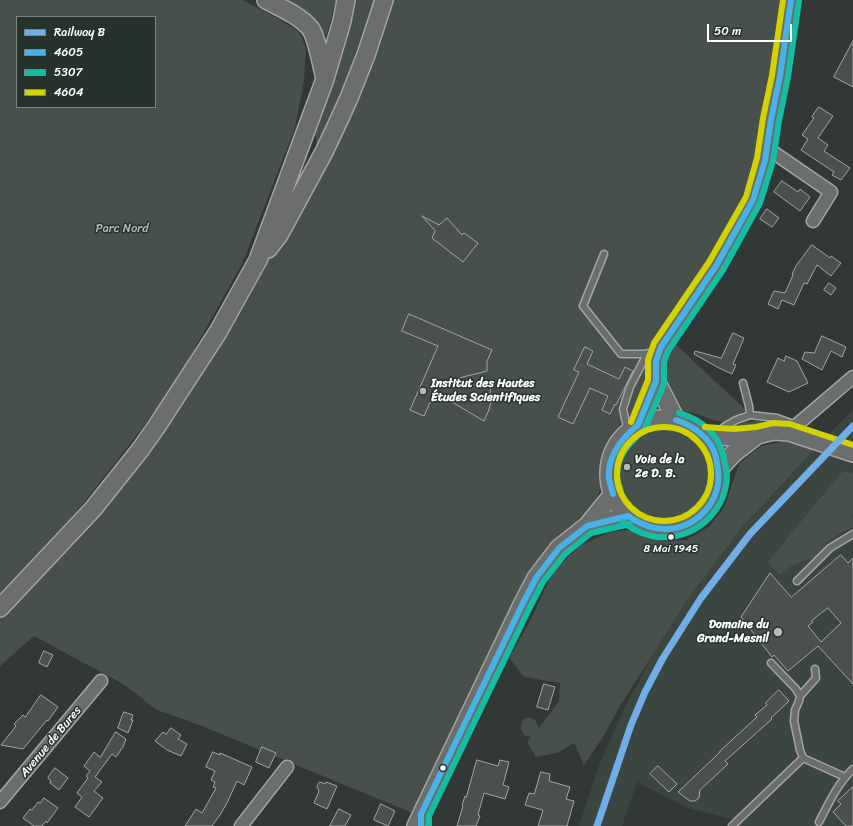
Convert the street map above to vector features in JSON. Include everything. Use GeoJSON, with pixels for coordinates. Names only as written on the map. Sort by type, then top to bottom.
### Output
{"type":"FeatureCollection","features":[{"type":"Feature","properties":{"kind":"main road"},"geometry":{"type":"LineString","coordinates":[[266,0],[287,11],[311,29],[315,38],[325,79]]}},
{"type":"Feature","properties":{"kind":"main road"},"geometry":{"type":"LineString","coordinates":[[0,608],[92,510],[140,450],[218,332],[258,260],[325,79],[342,21],[346,0]]}},
{"type":"Feature","properties":{"kind":"main road"},"geometry":{"type":"LineString","coordinates":[[258,260],[279,235],[324,152],[349,98],[366,55],[384,0]]}},
{"type":"Feature","properties":{"kind":"main road"},"geometry":{"type":"LineString","coordinates":[[710,436],[719,469],[719,484],[715,498],[707,510],[696,520],[669,530],[654,529],[640,524],[628,516],[619,506],[613,494],[609,478],[611,461],[617,445],[633,429],[651,395],[656,381],[656,361],[654,351],[716,266],[753,200],[765,160],[780,76],[791,0]]}},
{"type":"Feature","properties":{"kind":"main road"},"geometry":{"type":"LineString","coordinates":[[656,381],[676,420]]}},
{"type":"Feature","properties":{"kind":"main road"},"geometry":{"type":"LineString","coordinates":[[633,429],[650,421],[663,419],[676,420],[710,436],[734,437],[793,429],[813,440],[853,453]]}},
{"type":"Feature","properties":{"kind":"main road"},"geometry":{"type":"LineString","coordinates":[[719,469],[734,453],[757,435]]}},
{"type":"Feature","properties":{"kind":"main road"},"geometry":{"type":"LineString","coordinates":[[419,822],[536,578],[559,548],[587,526],[613,494]]}},
{"type":"Feature","properties":{"kind":"main road"},"geometry":{"type":"LineString","coordinates":[[587,526],[628,516]]}},
{"type":"Feature","properties":{"kind":"street"},"geometry":{"type":"LineString","coordinates":[[767,148],[831,192],[813,221]]}},
{"type":"Feature","properties":{"kind":"street"},"geometry":{"type":"LineString","coordinates":[[793,429],[853,377]]}},
{"type":"Feature","properties":{"kind":"street","name":"Avenue de Bures"},"geometry":{"type":"LineString","coordinates":[[0,802],[101,681]]}},
{"type":"Feature","properties":{"kind":"street"},"geometry":{"type":"LineString","coordinates":[[241,826],[287,767]]}},
{"type":"Feature","properties":{"kind":"lane"},"geometry":{"type":"LineString","coordinates":[[604,254],[583,306],[620,354],[654,351]]}},
{"type":"Feature","properties":{"kind":"lane"},"geometry":{"type":"LineString","coordinates":[[633,429],[623,409],[630,387],[654,351]]}},
{"type":"Feature","properties":{"kind":"lane"},"geometry":{"type":"LineString","coordinates":[[743,383],[750,415]]}},
{"type":"Feature","properties":{"kind":"lane"},"geometry":{"type":"LineString","coordinates":[[710,436],[724,427],[750,415],[776,418],[793,429]]}},
{"type":"Feature","properties":{"kind":"lane"},"geometry":{"type":"LineString","coordinates":[[797,581],[830,548],[853,534]]}},
{"type":"Feature","properties":{"kind":"lane"},"geometry":{"type":"LineString","coordinates":[[771,662],[796,689],[800,696]]}},
{"type":"Feature","properties":{"kind":"lane"},"geometry":{"type":"LineString","coordinates":[[815,669],[816,678],[800,696],[795,710],[794,721],[800,750],[803,758],[845,777]]}},
{"type":"Feature","properties":{"kind":"lane"},"geometry":{"type":"LineString","coordinates":[[732,826],[803,758]]}},
{"type":"Feature","properties":{"kind":"lane"},"geometry":{"type":"LineString","coordinates":[[819,822],[834,792],[853,769]]}},
{"type":"Feature","properties":{"kind":"shaded area"},"geometry":{"type":"Polygon","coordinates":[[[853,410],[853,442],[851,444],[827,436],[853,410]]]}},
{"type":"Feature","properties":{"kind":"shaded area","name":"Domaine du Grand-Mesnil"},"geometry":{"type":"Polygon","coordinates":[[[815,449],[853,462],[853,826],[740,826],[740,821],[690,809],[637,782],[622,826],[579,826],[600,763],[622,713],[652,656],[692,593],[743,526],[815,449]]]}},
{"type":"Feature","properties":{"kind":"green space","name":"Institut des Hautes Études Scientifiques"},"geometry":{"type":"Polygon","coordinates":[[[0,0],[242,0],[279,19],[299,32],[306,48],[304,81],[295,128],[242,264],[169,394],[78,510],[35,557],[72,542],[221,335],[322,173],[315,134],[352,0],[786,0],[763,143],[747,200],[710,267],[639,363],[597,499],[499,632],[417,815],[202,726],[157,710],[123,684],[34,636],[0,666],[0,0]]]}},
{"type":"Feature","properties":{"kind":"green space"},"geometry":{"type":"Polygon","coordinates":[[[283,0],[336,0],[327,34],[320,33],[283,0]]]}},
{"type":"Feature","properties":{"kind":"green space"},"geometry":{"type":"Polygon","coordinates":[[[673,342],[746,410],[731,420],[723,422],[712,420],[698,414],[682,411],[673,399],[668,387],[665,370],[673,342]]]}},
{"type":"Feature","properties":{"kind":"green space"},"geometry":{"type":"Polygon","coordinates":[[[647,364],[648,387],[635,415],[630,417],[628,404],[631,390],[644,366],[647,364]]]}},
{"type":"Feature","properties":{"kind":"green space"},"geometry":{"type":"Polygon","coordinates":[[[757,421],[778,424],[780,426],[725,429],[746,422],[757,421]]]}},
{"type":"Feature","properties":{"kind":"green space"},"geometry":{"type":"Polygon","coordinates":[[[663,427],[681,430],[696,440],[706,455],[709,473],[706,491],[696,506],[681,516],[663,519],[645,516],[630,506],[620,491],[617,473],[620,455],[630,440],[645,430],[663,427]]]}},
{"type":"Feature","properties":{"kind":"green space"},"geometry":{"type":"Polygon","coordinates":[[[787,441],[815,449],[743,526],[692,593],[620,706],[603,737],[584,765],[574,743],[557,753],[536,757],[527,742],[531,737],[524,735],[521,729],[521,723],[524,719],[529,717],[535,720],[539,728],[559,701],[560,683],[524,677],[509,658],[530,621],[553,572],[581,545],[610,532],[628,530],[664,541],[686,540],[710,526],[725,506],[740,463],[761,446],[787,441]]]}},
{"type":"Feature","properties":{"kind":"green space"},"geometry":{"type":"Polygon","coordinates":[[[843,471],[853,473],[853,514],[851,516],[853,519],[853,527],[826,543],[815,557],[791,566],[780,575],[768,562],[843,471]]]}},
{"type":"Feature","properties":{"kind":"building"},"geometry":{"type":"Polygon","coordinates":[[[853,41],[853,87],[834,77],[853,41]]]}},
{"type":"Feature","properties":{"kind":"building"},"geometry":{"type":"Polygon","coordinates":[[[819,107],[833,116],[818,138],[828,145],[824,151],[850,168],[841,180],[832,175],[834,172],[801,150],[808,139],[802,135],[814,118],[812,117],[819,107]]]}},
{"type":"Feature","properties":{"kind":"building"},"geometry":{"type":"Polygon","coordinates":[[[782,181],[798,192],[800,189],[810,197],[800,211],[774,192],[782,181]]]}},
{"type":"Feature","properties":{"kind":"building"},"geometry":{"type":"Polygon","coordinates":[[[767,209],[779,218],[772,227],[760,219],[767,209]]]}},
{"type":"Feature","properties":{"kind":"building"},"geometry":{"type":"Polygon","coordinates":[[[422,216],[439,225],[447,218],[462,235],[464,233],[478,243],[463,262],[432,238],[435,231],[422,216]]]}},
{"type":"Feature","properties":{"kind":"building"},"geometry":{"type":"Polygon","coordinates":[[[812,245],[830,258],[831,256],[841,263],[831,276],[817,265],[807,284],[804,283],[794,305],[782,300],[778,309],[768,304],[774,291],[785,293],[796,266],[812,245]]]}},
{"type":"Feature","properties":{"kind":"building"},"geometry":{"type":"Polygon","coordinates":[[[829,283],[836,288],[831,295],[824,290],[829,283]]]}},
{"type":"Feature","properties":{"kind":"building"},"geometry":{"type":"Polygon","coordinates":[[[409,314],[492,350],[487,361],[487,371],[443,382],[491,387],[489,399],[492,400],[484,421],[435,392],[424,416],[410,410],[438,346],[402,331],[409,314]]]}},
{"type":"Feature","properties":{"kind":"building"},"geometry":{"type":"Polygon","coordinates":[[[733,333],[744,338],[733,364],[736,365],[732,374],[694,354],[695,351],[721,358],[733,333]]]}},
{"type":"Feature","properties":{"kind":"building"},"geometry":{"type":"Polygon","coordinates":[[[822,336],[846,347],[842,357],[831,351],[822,370],[802,359],[805,352],[814,353],[822,336]]]}},
{"type":"Feature","properties":{"kind":"building"},"geometry":{"type":"Polygon","coordinates":[[[585,347],[593,351],[587,364],[619,379],[625,367],[633,371],[610,414],[602,410],[608,396],[590,388],[573,424],[558,417],[579,372],[574,370],[585,347]]]}},
{"type":"Feature","properties":{"kind":"building"},"geometry":{"type":"Polygon","coordinates":[[[786,356],[797,361],[808,383],[789,392],[767,382],[778,358],[784,361],[786,356]]]}},
{"type":"Feature","properties":{"kind":"building"},"geometry":{"type":"Polygon","coordinates":[[[841,555],[848,563],[853,558],[853,684],[818,646],[788,671],[774,655],[772,657],[741,617],[770,573],[791,597],[841,555]],[[828,608],[808,626],[821,642],[841,623],[828,608]]]}},
{"type":"Feature","properties":{"kind":"building"},"geometry":{"type":"Polygon","coordinates":[[[44,651],[53,655],[47,667],[39,663],[44,651]]]}},
{"type":"Feature","properties":{"kind":"building"},"geometry":{"type":"Polygon","coordinates":[[[544,684],[555,687],[548,710],[537,707],[544,684]]]}},
{"type":"Feature","properties":{"kind":"building"},"geometry":{"type":"Polygon","coordinates":[[[779,690],[789,701],[771,718],[772,719],[725,761],[728,764],[700,790],[699,798],[695,801],[690,801],[678,792],[757,717],[755,715],[767,705],[766,703],[779,690]]]}},
{"type":"Feature","properties":{"kind":"building"},"geometry":{"type":"Polygon","coordinates":[[[41,695],[58,707],[48,721],[47,720],[23,749],[1,745],[16,726],[14,724],[23,715],[25,717],[41,695]]]}},
{"type":"Feature","properties":{"kind":"building"},"geometry":{"type":"Polygon","coordinates":[[[124,712],[133,715],[131,720],[133,720],[128,733],[118,728],[124,712]]]}},
{"type":"Feature","properties":{"kind":"building"},"geometry":{"type":"Polygon","coordinates":[[[171,728],[181,735],[178,739],[187,744],[181,756],[167,750],[155,741],[163,732],[166,734],[171,728]]]}},
{"type":"Feature","properties":{"kind":"building"},"geometry":{"type":"Polygon","coordinates":[[[116,732],[126,739],[123,747],[116,757],[112,754],[95,777],[102,782],[94,791],[103,798],[89,817],[75,807],[82,797],[77,793],[88,778],[86,776],[90,771],[84,766],[94,752],[100,757],[116,732]]]}},
{"type":"Feature","properties":{"kind":"building"},"geometry":{"type":"Polygon","coordinates":[[[262,747],[276,753],[269,768],[256,762],[262,747]]]}},
{"type":"Feature","properties":{"kind":"building"},"geometry":{"type":"Polygon","coordinates":[[[213,752],[220,755],[220,753],[252,767],[244,785],[237,781],[227,803],[212,826],[185,826],[196,809],[202,813],[216,788],[213,787],[215,782],[211,780],[215,771],[206,767],[213,752]]]}},
{"type":"Feature","properties":{"kind":"building"},"geometry":{"type":"Polygon","coordinates":[[[477,760],[498,766],[500,760],[509,762],[503,785],[509,787],[505,799],[484,793],[478,815],[480,816],[476,826],[457,826],[463,806],[462,805],[465,796],[466,797],[477,760]]]}},
{"type":"Feature","properties":{"kind":"building"},"geometry":{"type":"Polygon","coordinates":[[[658,766],[677,784],[669,792],[650,774],[658,766]]]}},
{"type":"Feature","properties":{"kind":"building"},"geometry":{"type":"Polygon","coordinates":[[[55,768],[68,778],[59,790],[50,783],[51,781],[48,778],[55,768]]]}},
{"type":"Feature","properties":{"kind":"building"},"geometry":{"type":"Polygon","coordinates":[[[541,772],[550,774],[549,781],[570,787],[566,799],[574,801],[567,826],[538,826],[543,810],[525,805],[529,793],[534,794],[541,772]]]}},
{"type":"Feature","properties":{"kind":"building"},"geometry":{"type":"Polygon","coordinates":[[[320,782],[325,784],[326,782],[337,786],[327,809],[314,803],[319,791],[317,787],[320,782]]]}},
{"type":"Feature","properties":{"kind":"building"},"geometry":{"type":"Polygon","coordinates":[[[853,787],[853,826],[846,826],[833,812],[841,804],[838,801],[853,787]]]}},
{"type":"Feature","properties":{"kind":"building"},"geometry":{"type":"Polygon","coordinates":[[[44,798],[58,808],[47,823],[46,821],[42,826],[34,826],[23,818],[30,809],[32,810],[38,802],[40,803],[44,798]]]}},
{"type":"Feature","properties":{"kind":"building"},"geometry":{"type":"Polygon","coordinates":[[[381,804],[395,811],[388,826],[374,820],[381,804]]]}},
{"type":"Feature","properties":{"kind":"building"},"geometry":{"type":"Polygon","coordinates":[[[339,809],[351,815],[345,826],[330,826],[339,809]]]}},
{"type":"Feature","properties":{"kind":"rail line","name":"B"},"geometry":{"type":"LineString","coordinates":[[597,826],[631,725],[645,692],[663,658],[701,598],[750,534],[853,426]]}},
{"type":"Feature","properties":{"kind":"transit line","name":"4604"},"geometry":{"type":"LineString","coordinates":[[631,422],[648,380],[648,360],[654,343],[709,262],[746,197],[757,158],[763,118],[772,75],[783,0]]}},
{"type":"Feature","properties":{"kind":"transit line","name":"4605"},"geometry":{"type":"LineString","coordinates":[[638,425],[656,381],[656,361],[661,347],[716,266],[753,200],[765,160],[780,76],[791,0]]}},
{"type":"Feature","properties":{"kind":"transit line","name":"5307"},"geometry":{"type":"LineString","coordinates":[[645,428],[664,384],[664,362],[668,351],[723,270],[760,203],[773,161],[788,77],[799,1]]}},
{"type":"Feature","properties":{"kind":"transit line","name":"5307"},"geometry":{"type":"LineString","coordinates":[[623,522],[633,529],[651,536],[669,537],[681,535],[691,531],[701,525],[717,509],[726,488],[727,474],[723,453],[710,431],[693,418],[679,413]]}},
{"type":"Feature","properties":{"kind":"transit line","name":"4605"},"geometry":{"type":"LineString","coordinates":[[628,516],[637,522],[652,527],[663,529],[676,528],[692,522],[699,517],[714,497],[718,486],[718,474],[712,447],[704,436],[689,425],[676,420]]}},
{"type":"Feature","properties":{"kind":"transit line","name":"4604"},"geometry":{"type":"LineString","coordinates":[[705,427],[734,429],[756,427],[773,423],[790,424],[853,445]]}},
{"type":"Feature","properties":{"kind":"transit line","name":"4605"},"geometry":{"type":"LineString","coordinates":[[613,494],[609,479],[610,463],[621,442],[638,425]]}},
{"type":"Feature","properties":{"kind":"transit line","name":"4604"},"geometry":{"type":"LineString","coordinates":[[664,427],[682,431],[697,441],[707,456],[711,474],[707,492],[697,507],[682,517],[664,521],[646,517],[631,507],[621,492],[617,474],[621,456],[631,441],[646,431],[664,427]]}},
{"type":"Feature","properties":{"kind":"transit line","name":"5307"},"geometry":{"type":"LineString","coordinates":[[621,492],[617,479],[617,470],[621,457],[633,440],[643,431]]}},
{"type":"Feature","properties":{"kind":"transit line","name":"4605"},"geometry":{"type":"LineString","coordinates":[[421,826],[421,814],[536,578],[559,548],[587,526],[628,516]]}},
{"type":"Feature","properties":{"kind":"transit line","name":"5307"},"geometry":{"type":"LineString","coordinates":[[429,826],[429,816],[543,582],[565,554],[591,533],[630,524]]}},
{"type":"Feature","properties":{"kind":"place","name":"Institut des Hautes Études Scientifiques"},"geometry":{"type":"Point","coordinates":[423,391]}},
{"type":"Feature","properties":{"kind":"place","name":"Voie de la 2e D. B."},"geometry":{"type":"Point","coordinates":[627,467]}},
{"type":"Feature","properties":{"kind":"place","name":"8 Mai 1945"},"geometry":{"type":"Point","coordinates":[671,537]}},
{"type":"Feature","properties":{"kind":"place","name":"Domaine du Grand-Mesnil"},"geometry":{"type":"Point","coordinates":[778,632]}},
{"type":"Feature","properties":{"kind":"park label","name":"Parc Nord"},"geometry":{"type":"Point","coordinates":[122,229]}}]}
